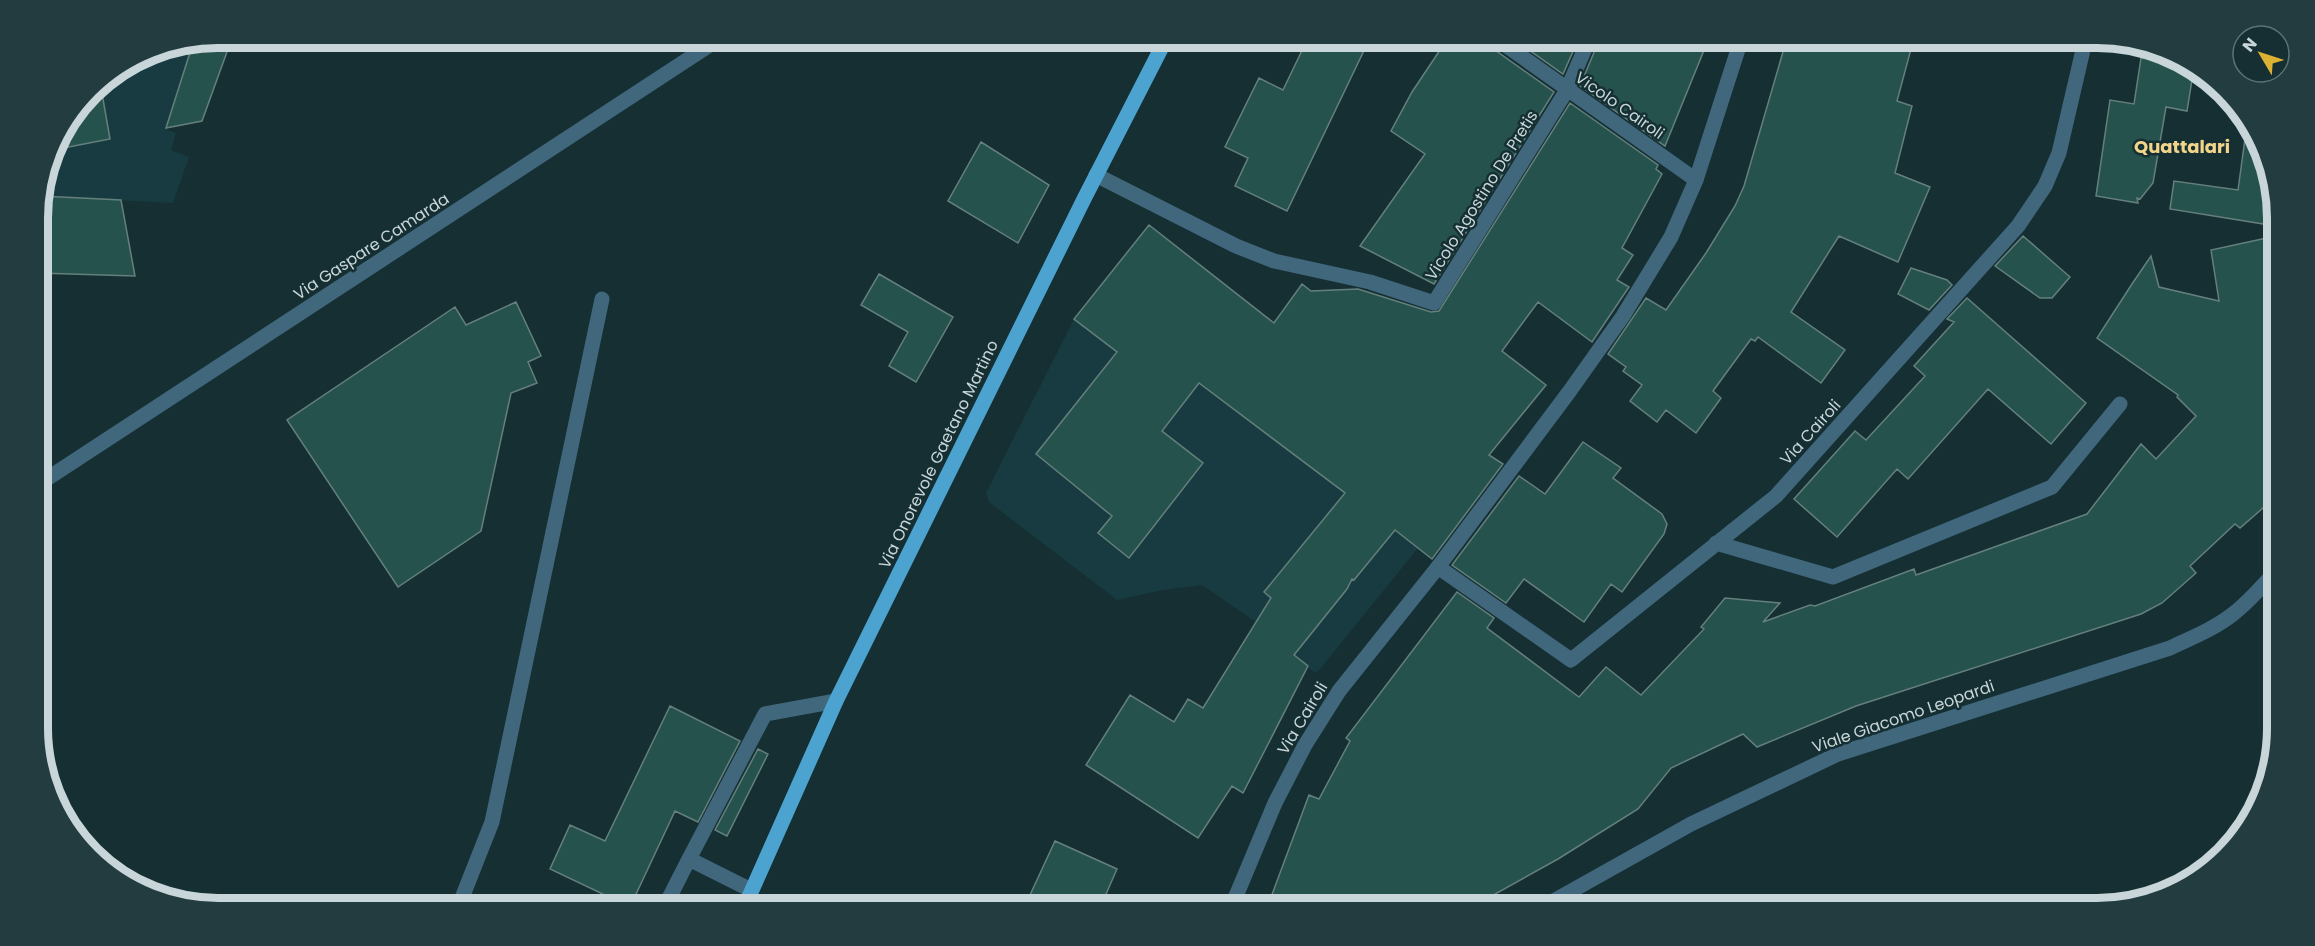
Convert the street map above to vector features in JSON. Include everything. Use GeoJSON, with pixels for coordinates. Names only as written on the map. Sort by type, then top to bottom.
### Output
{"type":"FeatureCollection","features":[{"type":"Feature","properties":{"kind":"main road","name":"Via Onorevole Gaetano Martino"},"geometry":{"type":"LineString","coordinates":[[748,898],[836,701],[1096,175],[1162,48]]}},
{"type":"Feature","properties":{"kind":"main road","name":"Via Onorevole Gaetano Martino"},"geometry":{"type":"LineString","coordinates":[[746,898],[751,890]]}},
{"type":"Feature","properties":{"kind":"street","name":"Via Gaspare Camarda"},"geometry":{"type":"LineString","coordinates":[[48,478],[707,48]]}},
{"type":"Feature","properties":{"kind":"street","name":"Vicolo Cairoli"},"geometry":{"type":"LineString","coordinates":[[1508,48],[1696,180]]}},
{"type":"Feature","properties":{"kind":"street","name":"Vicolo Agostino De Pretis"},"geometry":{"type":"LineString","coordinates":[[1096,175],[1236,246],[1274,261],[1370,282],[1434,303],[1567,90],[1586,48]]}},
{"type":"Feature","properties":{"kind":"street","name":"Via Cairoli"},"geometry":{"type":"LineString","coordinates":[[1235,898],[1275,803],[1305,746],[1339,692],[1438,567],[1623,316],[1671,237],[1696,180],[1739,48]]}},
{"type":"Feature","properties":{"kind":"street","name":"Via Cairoli"},"geometry":{"type":"LineString","coordinates":[[1438,567],[1571,660],[1783,489],[2018,226],[2045,186],[2059,153],[2084,48]]}},
{"type":"Feature","properties":{"kind":"street"},"geometry":{"type":"LineString","coordinates":[[462,898],[492,822],[602,299]]}},
{"type":"Feature","properties":{"kind":"street"},"geometry":{"type":"LineString","coordinates":[[1716,543],[1833,577],[2052,487],[2120,404]]}},
{"type":"Feature","properties":{"kind":"street","name":"Viale Giacomo Leopardi"},"geometry":{"type":"LineString","coordinates":[[1559,898],[1690,824],[1838,754],[2170,648],[2232,615],[2267,581]]}},
{"type":"Feature","properties":{"kind":"street"},"geometry":{"type":"LineString","coordinates":[[669,898],[765,714],[836,701]]}},
{"type":"Feature","properties":{"kind":"street"},"geometry":{"type":"LineString","coordinates":[[689,859],[751,890]]}},
{"type":"Feature","properties":{"kind":"shaded area"},"geometry":{"type":"Polygon","coordinates":[[[191,50],[166,129],[176,133],[171,150],[189,157],[173,203],[49,196],[61,153],[83,115],[98,98],[115,83],[143,66],[163,57],[191,50]]]}},
{"type":"Feature","properties":{"kind":"shaded area"},"geometry":{"type":"Polygon","coordinates":[[[1149,225],[1272,322],[1287,305],[1298,313],[1230,407],[1418,548],[1315,673],[1256,622],[1202,585],[1163,590],[1117,600],[989,502],[986,493],[1074,319],[1149,225]]]}},
{"type":"Feature","properties":{"kind":"building"},"geometry":{"type":"Polygon","coordinates":[[[228,48],[202,121],[166,128],[191,50],[228,48]]]}},
{"type":"Feature","properties":{"kind":"building"},"geometry":{"type":"Polygon","coordinates":[[[1303,48],[1365,48],[1287,211],[1235,186],[1248,158],[1225,147],[1259,78],[1283,90],[1303,48]]]}},
{"type":"Feature","properties":{"kind":"building"},"geometry":{"type":"Polygon","coordinates":[[[1441,48],[1492,48],[1554,92],[1434,284],[1360,246],[1425,154],[1391,131],[1412,92],[1441,48]]]}},
{"type":"Feature","properties":{"kind":"building"},"geometry":{"type":"Polygon","coordinates":[[[1526,48],[1575,48],[1563,74],[1526,48]]]}},
{"type":"Feature","properties":{"kind":"building"},"geometry":{"type":"Polygon","coordinates":[[[1596,48],[1705,48],[1665,146],[1580,86],[1596,48]]]}},
{"type":"Feature","properties":{"kind":"building"},"geometry":{"type":"Polygon","coordinates":[[[1784,48],[1911,48],[1897,101],[1912,106],[1895,173],[1930,187],[1898,262],[1839,236],[1791,312],[1845,350],[1821,383],[1758,337],[1755,341],[1751,339],[1713,391],[1721,398],[1696,433],[1666,410],[1657,422],[1630,401],[1642,385],[1623,371],[1626,367],[1608,354],[1646,298],[1666,310],[1706,253],[1735,206],[1744,186],[1784,48]]]}},
{"type":"Feature","properties":{"kind":"building"},"geometry":{"type":"Polygon","coordinates":[[[2141,58],[2162,62],[2192,78],[2187,111],[2166,107],[2153,183],[2140,199],[2137,198],[2138,203],[2096,196],[2110,100],[2134,104],[2141,58]]]}},
{"type":"Feature","properties":{"kind":"building"},"geometry":{"type":"Polygon","coordinates":[[[102,94],[110,139],[64,148],[83,115],[102,94]]]}},
{"type":"Feature","properties":{"kind":"building"},"geometry":{"type":"Polygon","coordinates":[[[1570,103],[1658,165],[1656,169],[1662,174],[1622,248],[1633,255],[1617,280],[1629,287],[1592,342],[1538,302],[1502,351],[1546,385],[1489,455],[1503,464],[1432,559],[1395,530],[1354,580],[1352,579],[1347,589],[1294,655],[1308,666],[1243,793],[1232,786],[1198,838],[1086,765],[1130,695],[1174,722],[1188,699],[1203,708],[1271,598],[1264,592],[1345,493],[1199,383],[1162,431],[1203,463],[1129,558],[1098,533],[1112,516],[1036,454],[1117,352],[1074,319],[1149,225],[1274,323],[1302,284],[1311,291],[1358,289],[1431,312],[1439,311],[1570,103]]]}},
{"type":"Feature","properties":{"kind":"building"},"geometry":{"type":"Polygon","coordinates":[[[2245,136],[2261,174],[2266,196],[2267,225],[2170,209],[2174,181],[2238,190],[2245,136]]]}},
{"type":"Feature","properties":{"kind":"building"},"geometry":{"type":"Polygon","coordinates":[[[981,142],[1049,185],[1018,243],[948,201],[981,142]]]}},
{"type":"Feature","properties":{"kind":"building"},"geometry":{"type":"Polygon","coordinates":[[[49,196],[121,200],[135,276],[48,273],[49,196]]]}},
{"type":"Feature","properties":{"kind":"building"},"geometry":{"type":"Polygon","coordinates":[[[2023,236],[2070,277],[2052,298],[2040,298],[1995,266],[2023,236]]]}},
{"type":"Feature","properties":{"kind":"building"},"geometry":{"type":"Polygon","coordinates":[[[2267,238],[2267,504],[2240,528],[2235,524],[2190,566],[2196,573],[2162,603],[2141,614],[1856,706],[1757,747],[1743,734],[1671,768],[1638,809],[1558,859],[1488,898],[1271,898],[1309,795],[1319,799],[1350,741],[1346,738],[1457,592],[1494,618],[1487,628],[1579,697],[1606,667],[1641,695],[1704,629],[1701,627],[1725,598],[1780,603],[1763,622],[1810,605],[1815,606],[1914,569],[1916,575],[2087,514],[2141,444],[2156,459],[2196,416],[2177,397],[2178,395],[2097,338],[2151,256],[2159,287],[2219,301],[2211,250],[2267,238]]]}},
{"type":"Feature","properties":{"kind":"building"},"geometry":{"type":"Polygon","coordinates":[[[1911,268],[1947,280],[1952,285],[1929,310],[1898,294],[1911,268]]]}},
{"type":"Feature","properties":{"kind":"building"},"geometry":{"type":"Polygon","coordinates":[[[879,274],[953,317],[916,382],[889,366],[908,332],[861,305],[879,274]]]}},
{"type":"Feature","properties":{"kind":"building"},"geometry":{"type":"Polygon","coordinates":[[[1967,298],[2086,403],[2051,444],[1988,389],[1908,479],[1897,469],[1837,537],[1794,499],[1855,431],[1866,440],[1925,376],[1914,366],[1954,322],[1947,319],[1967,298]]]}},
{"type":"Feature","properties":{"kind":"building"},"geometry":{"type":"Polygon","coordinates":[[[516,302],[541,356],[528,362],[537,383],[511,393],[481,531],[398,587],[287,420],[455,307],[466,325],[516,302]]]}},
{"type":"Feature","properties":{"kind":"building"},"geometry":{"type":"Polygon","coordinates":[[[1583,442],[1621,468],[1613,478],[1662,514],[1667,524],[1664,534],[1622,592],[1611,584],[1584,622],[1524,579],[1506,603],[1452,565],[1519,476],[1545,494],[1583,442]]]}},
{"type":"Feature","properties":{"kind":"building"},"geometry":{"type":"Polygon","coordinates":[[[670,706],[740,741],[698,822],[675,811],[634,898],[611,898],[550,869],[570,825],[605,841],[670,706]]]}},
{"type":"Feature","properties":{"kind":"building"},"geometry":{"type":"Polygon","coordinates":[[[758,749],[768,754],[727,836],[715,830],[758,749]]]}},
{"type":"Feature","properties":{"kind":"building"},"geometry":{"type":"Polygon","coordinates":[[[1055,841],[1117,869],[1104,898],[1029,898],[1055,841]]]}},
{"type":"Feature","properties":{"kind":"district","name":"Quattalari"},"geometry":{"type":"Point","coordinates":[2182,147]}}]}
